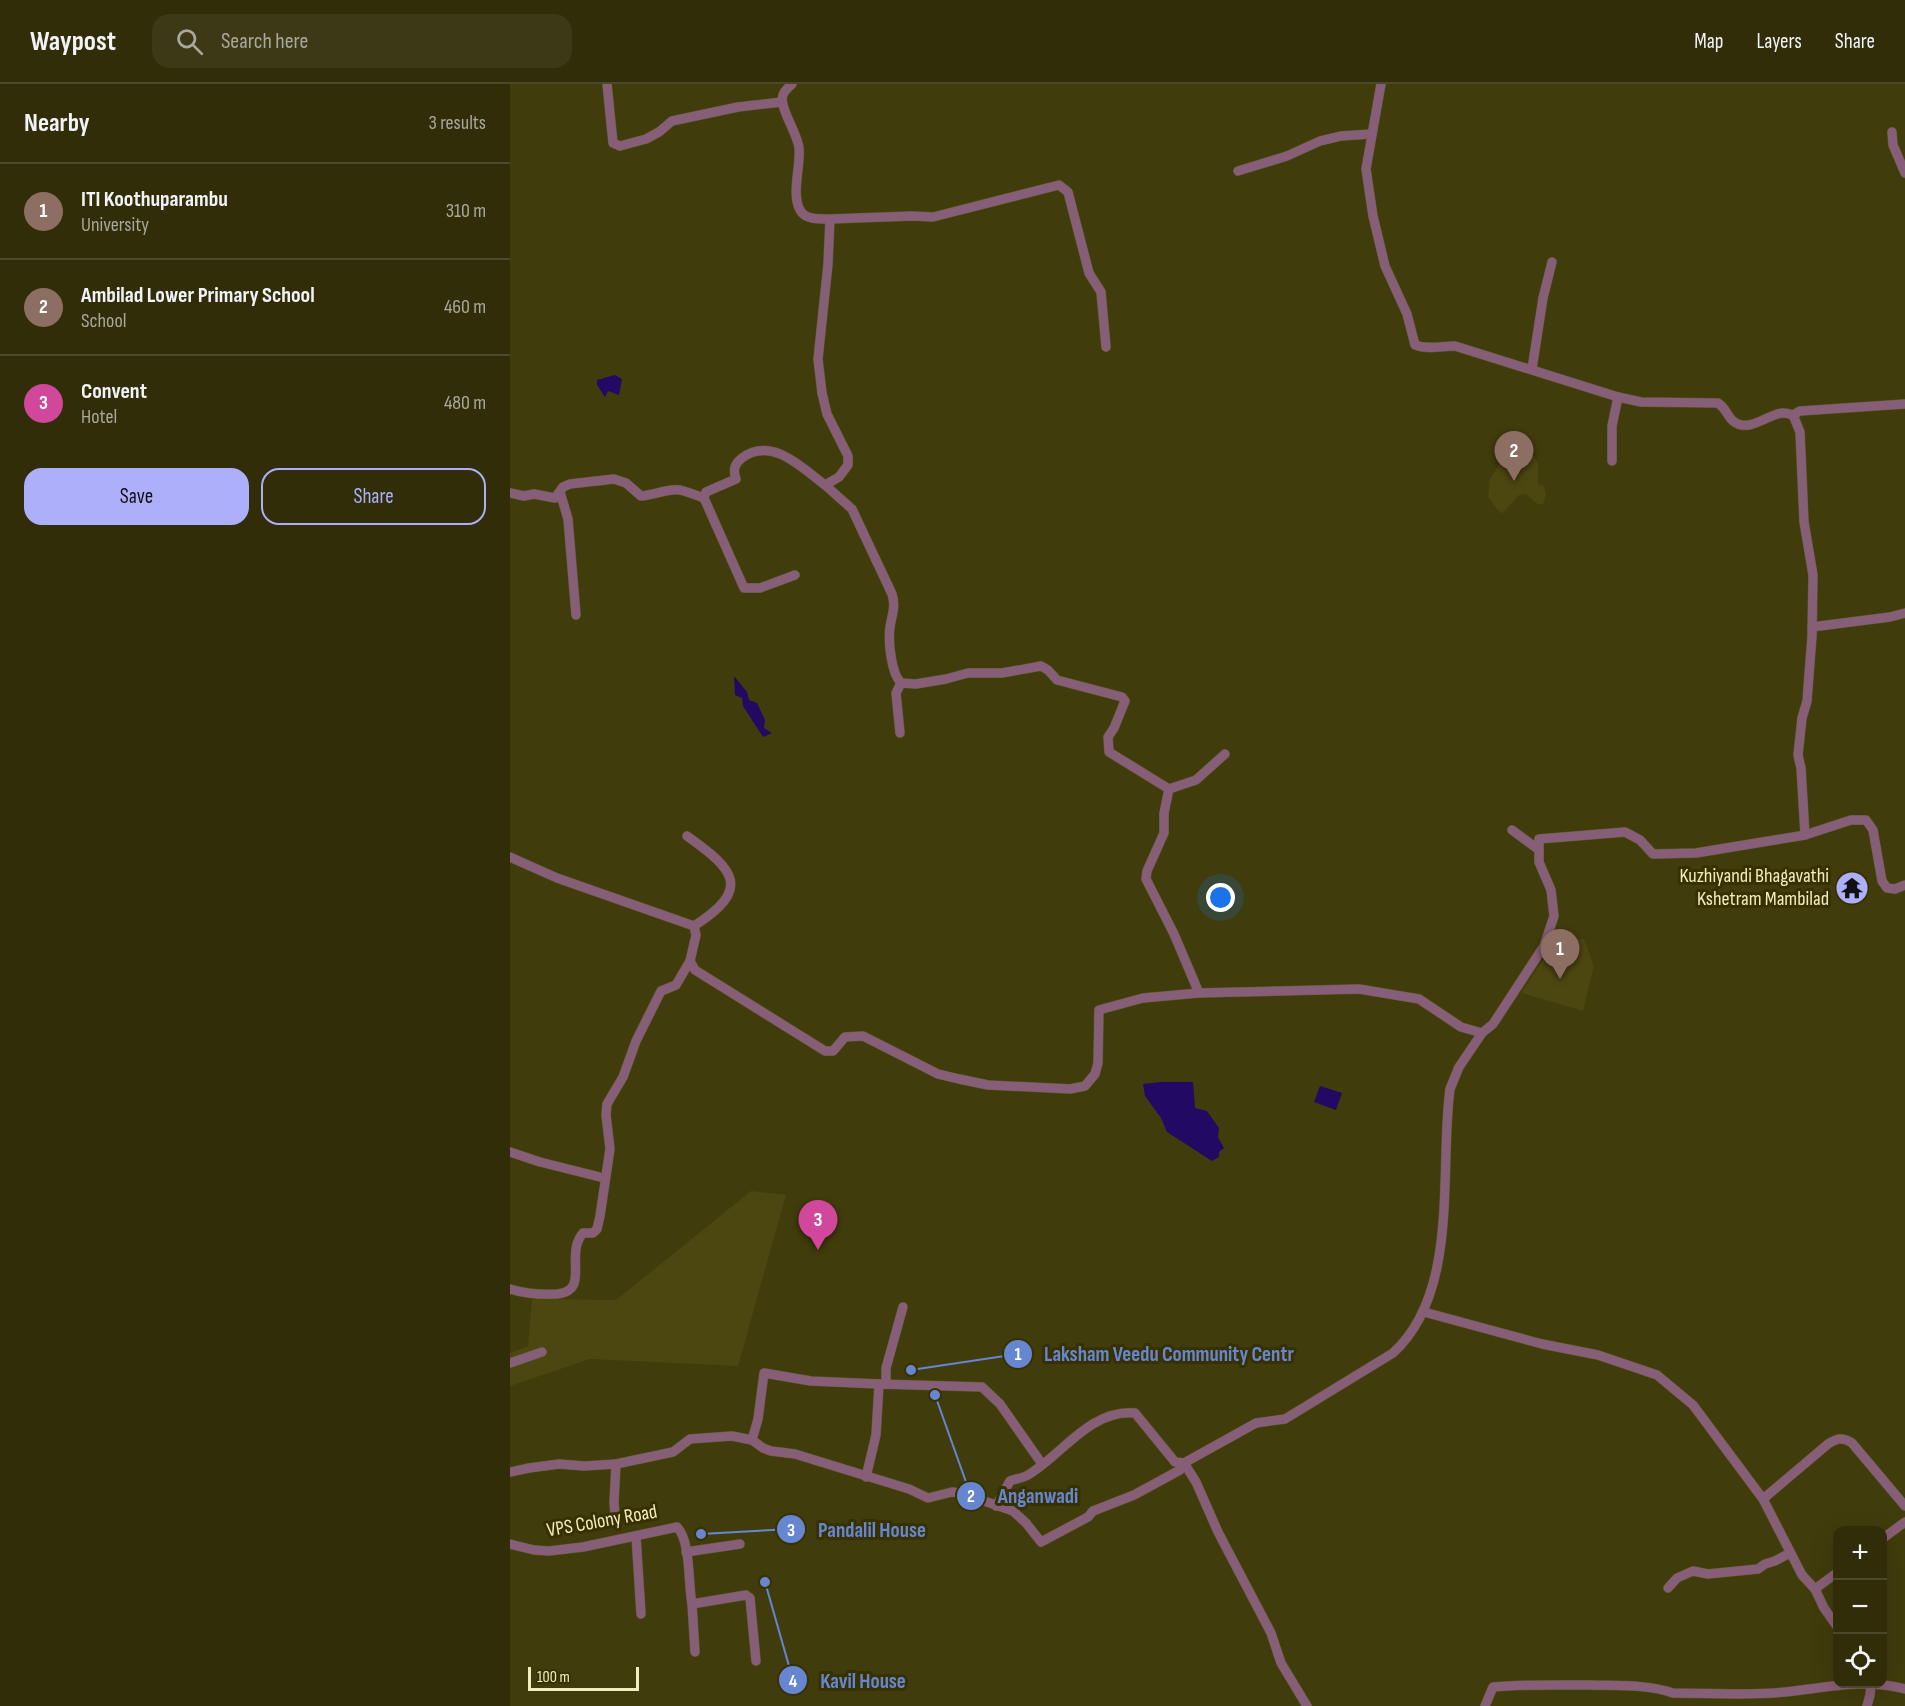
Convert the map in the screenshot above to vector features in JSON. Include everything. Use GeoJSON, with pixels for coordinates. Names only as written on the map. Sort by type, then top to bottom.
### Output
{"type":"FeatureCollection","features":[{"type":"Feature","properties":{"kind":"street"},"geometry":{"type":"LineString","coordinates":[[607,84],[613,143],[620,146],[646,139],[672,121],[738,107],[782,102]]}},
{"type":"Feature","properties":{"kind":"street"},"geometry":{"type":"LineString","coordinates":[[792,84],[783,95],[782,102],[800,151],[797,163],[799,209],[805,215],[815,219],[933,217],[1059,185],[1068,192],[1089,273],[1101,292],[1106,347]]}},
{"type":"Feature","properties":{"kind":"street"},"geometry":{"type":"LineString","coordinates":[[1381,84],[1366,169],[1373,216],[1385,266],[1407,314],[1415,345],[1424,348],[1455,346],[1618,397],[1641,402],[1718,403],[1725,407],[1734,422],[1743,425],[1755,424],[1782,413],[1793,414],[1800,411],[1905,404]]}},
{"type":"Feature","properties":{"kind":"street"},"geometry":{"type":"LineString","coordinates":[[1892,132],[1893,145],[1905,172]]}},
{"type":"Feature","properties":{"kind":"street"},"geometry":{"type":"LineString","coordinates":[[1238,171],[1287,156],[1320,141],[1341,136],[1371,134]]}},
{"type":"Feature","properties":{"kind":"street"},"geometry":{"type":"LineString","coordinates":[[825,485],[839,477],[848,465],[848,456],[827,414],[818,359],[828,264],[830,219]]}},
{"type":"Feature","properties":{"kind":"street"},"geometry":{"type":"LineString","coordinates":[[1532,369],[1543,298],[1552,262]]}},
{"type":"Feature","properties":{"kind":"street"},"geometry":{"type":"LineString","coordinates":[[1612,461],[1612,426],[1618,397]]}},
{"type":"Feature","properties":{"kind":"street"},"geometry":{"type":"LineString","coordinates":[[1793,414],[1800,432],[1804,522],[1813,575],[1807,702],[1802,717],[1798,755],[1801,768],[1805,835]]}},
{"type":"Feature","properties":{"kind":"street"},"geometry":{"type":"LineString","coordinates":[[795,575],[760,588],[744,588],[704,498],[706,492],[736,479],[733,471],[736,465],[742,458],[753,453],[766,450],[789,458],[852,509],[896,604],[890,629],[891,648],[895,677],[901,683],[916,684],[946,680],[968,673],[1002,673],[1041,666],[1057,680],[1122,697],[1125,700],[1108,737],[1109,752],[1169,789]]}},
{"type":"Feature","properties":{"kind":"street"},"geometry":{"type":"LineString","coordinates":[[813,476],[839,477]]}},
{"type":"Feature","properties":{"kind":"street"},"geometry":{"type":"LineString","coordinates":[[510,494],[524,496],[534,494],[553,498],[562,487],[570,484],[614,479],[626,483],[641,496],[680,490],[704,498]]}},
{"type":"Feature","properties":{"kind":"street"},"geometry":{"type":"LineString","coordinates":[[560,492],[568,519],[576,615]]}},
{"type":"Feature","properties":{"kind":"street"},"geometry":{"type":"LineString","coordinates":[[1812,627],[1905,613]]}},
{"type":"Feature","properties":{"kind":"street"},"geometry":{"type":"LineString","coordinates":[[900,733],[896,693],[901,683]]}},
{"type":"Feature","properties":{"kind":"street"},"geometry":{"type":"LineString","coordinates":[[1169,789],[1196,780],[1225,754]]}},
{"type":"Feature","properties":{"kind":"street"},"geometry":{"type":"LineString","coordinates":[[1169,789],[1164,813],[1164,833],[1147,871],[1146,879],[1174,934],[1199,993]]}},
{"type":"Feature","properties":{"kind":"street"},"geometry":{"type":"LineString","coordinates":[[510,1472],[559,1464],[584,1466],[616,1464],[673,1452],[690,1439],[732,1436],[752,1440],[771,1451],[795,1454],[909,1489],[928,1498],[952,1492],[962,1493],[1013,1511],[1026,1522],[1041,1542],[1093,1511],[1134,1495],[1180,1470],[1184,1463],[1256,1423],[1285,1419],[1393,1353],[1405,1342],[1424,1312],[1433,1282],[1441,1236],[1450,1089],[1459,1068],[1482,1033],[1493,1024],[1544,946],[1554,916],[1551,890],[1539,862],[1539,839],[1625,832],[1640,840],[1653,854],[1696,853],[1805,835],[1851,820],[1866,820],[1874,830],[1882,881],[1887,888],[1895,889],[1905,885]]}},
{"type":"Feature","properties":{"kind":"street"},"geometry":{"type":"LineString","coordinates":[[1512,830],[1539,850]]}},
{"type":"Feature","properties":{"kind":"street"},"geometry":{"type":"LineString","coordinates":[[687,836],[721,864],[729,877],[731,886],[723,905],[694,926]]}},
{"type":"Feature","properties":{"kind":"street"},"geometry":{"type":"LineString","coordinates":[[510,857],[557,878],[694,926]]}},
{"type":"Feature","properties":{"kind":"street"},"geometry":{"type":"LineString","coordinates":[[510,1289],[543,1295],[569,1292],[573,1288],[576,1280],[574,1252],[578,1239],[583,1233],[593,1233],[597,1229],[610,1149],[606,1115],[609,1100],[623,1077],[636,1041],[661,991],[676,985],[690,961],[696,935],[694,926]]}},
{"type":"Feature","properties":{"kind":"street"},"geometry":{"type":"LineString","coordinates":[[690,961],[695,970],[825,1051],[833,1051],[845,1037],[863,1036],[938,1074],[1000,1085],[1070,1089],[1084,1086],[1095,1074],[1098,1063],[1097,1015],[1099,1010],[1143,998],[1199,993],[1359,989],[1419,999],[1461,1027],[1482,1033]]}},
{"type":"Feature","properties":{"kind":"street"},"geometry":{"type":"LineString","coordinates":[[510,1152],[604,1178]]}},
{"type":"Feature","properties":{"kind":"street"},"geometry":{"type":"LineString","coordinates":[[866,1477],[876,1435],[886,1368],[903,1307]]}},
{"type":"Feature","properties":{"kind":"street"},"geometry":{"type":"LineString","coordinates":[[1424,1312],[1542,1344],[1598,1355],[1657,1375],[1693,1405],[1763,1498],[1802,1575],[1815,1589],[1833,1621]]}},
{"type":"Feature","properties":{"kind":"street"},"geometry":{"type":"LineString","coordinates":[[510,1363],[542,1352]]}},
{"type":"Feature","properties":{"kind":"street"},"geometry":{"type":"LineString","coordinates":[[752,1440],[758,1419],[764,1373],[811,1381],[982,1387],[1000,1404],[1041,1464]]}},
{"type":"Feature","properties":{"kind":"street"},"geometry":{"type":"LineString","coordinates":[[996,1506],[1010,1480],[1026,1476],[1084,1428],[1126,1412],[1135,1413],[1175,1462],[1184,1463]]}},
{"type":"Feature","properties":{"kind":"street"},"geometry":{"type":"LineString","coordinates":[[1763,1498],[1828,1444],[1836,1439],[1845,1438],[1852,1443],[1905,1506]]}},
{"type":"Feature","properties":{"kind":"street"},"geometry":{"type":"LineString","coordinates":[[1184,1463],[1196,1482],[1218,1532],[1271,1633],[1281,1663],[1307,1706]]}},
{"type":"Feature","properties":{"kind":"street"},"geometry":{"type":"LineString","coordinates":[[615,1515],[616,1464]]}},
{"type":"Feature","properties":{"kind":"street"},"geometry":{"type":"LineString","coordinates":[[1887,1535],[1905,1522]]}},
{"type":"Feature","properties":{"kind":"street","name":"VPS Colony Road"},"geometry":{"type":"LineString","coordinates":[[510,1544],[549,1551],[584,1547],[677,1527],[682,1532],[686,1552],[695,1652]]}},
{"type":"Feature","properties":{"kind":"street"},"geometry":{"type":"LineString","coordinates":[[636,1536],[641,1614]]}},
{"type":"Feature","properties":{"kind":"street"},"geometry":{"type":"LineString","coordinates":[[686,1552],[740,1544]]}},
{"type":"Feature","properties":{"kind":"street"},"geometry":{"type":"LineString","coordinates":[[1668,1588],[1677,1578],[1693,1571],[1708,1574],[1758,1569],[1790,1553]]}},
{"type":"Feature","properties":{"kind":"street"},"geometry":{"type":"LineString","coordinates":[[1815,1589],[1833,1576]]}},
{"type":"Feature","properties":{"kind":"street"},"geometry":{"type":"LineString","coordinates":[[692,1604],[746,1595],[750,1598],[756,1661]]}},
{"type":"Feature","properties":{"kind":"street"},"geometry":{"type":"LineString","coordinates":[[1485,1706],[1493,1687],[1525,1684],[1634,1686],[1661,1689],[1673,1693],[1784,1693],[1833,1685]]}},
{"type":"Feature","properties":{"kind":"street"},"geometry":{"type":"LineString","coordinates":[[1887,1686],[1905,1689]]}},
{"type":"Feature","properties":{"kind":"street"},"geometry":{"type":"LineString","coordinates":[[1866,1706],[1871,1688]]}},
{"type":"Feature","properties":{"kind":"shaded area"},"geometry":{"type":"Polygon","coordinates":[[[615,375],[622,379],[619,395],[608,391],[605,397],[597,385],[597,380],[615,375]]]}},
{"type":"Feature","properties":{"kind":"shaded area"},"geometry":{"type":"Polygon","coordinates":[[[1523,447],[1531,451],[1538,464],[1538,484],[1544,486],[1546,496],[1543,504],[1537,504],[1526,494],[1519,495],[1503,513],[1499,512],[1488,497],[1490,479],[1500,463],[1523,447]]]}},
{"type":"Feature","properties":{"kind":"shaded area"},"geometry":{"type":"Polygon","coordinates":[[[734,676],[747,692],[749,700],[757,703],[765,720],[764,728],[772,733],[763,737],[743,706],[742,698],[735,695],[734,676]]]}},
{"type":"Feature","properties":{"kind":"shaded area"},"geometry":{"type":"Polygon","coordinates":[[[1584,939],[1594,966],[1583,1011],[1521,993],[1555,942],[1584,939]]]}},
{"type":"Feature","properties":{"kind":"shaded area"},"geometry":{"type":"Polygon","coordinates":[[[1193,1082],[1195,1108],[1207,1111],[1219,1128],[1218,1137],[1224,1148],[1219,1152],[1219,1157],[1212,1161],[1167,1132],[1161,1118],[1145,1096],[1143,1084],[1193,1082]]]}},
{"type":"Feature","properties":{"kind":"shaded area"},"geometry":{"type":"Polygon","coordinates":[[[1320,1086],[1342,1093],[1336,1110],[1314,1102],[1320,1086]]]}},
{"type":"Feature","properties":{"kind":"shaded area"},"geometry":{"type":"Polygon","coordinates":[[[751,1191],[786,1195],[738,1366],[590,1359],[510,1386],[510,1353],[528,1346],[532,1299],[616,1300],[751,1191]]]}},
{"type":"Feature","properties":{"kind":"place","name":"Ambilad Lower Primary School"},"geometry":{"type":"Point","coordinates":[1514,481]}},
{"type":"Feature","properties":{"kind":"place","name":"Kuzhiyandi Bhagavathi Kshetram Mambilad"},"geometry":{"type":"Point","coordinates":[1852,888]}},
{"type":"Feature","properties":{"kind":"place","name":"ITI Koothuparambu"},"geometry":{"type":"Point","coordinates":[1560,979]}},
{"type":"Feature","properties":{"kind":"place","name":"Convent"},"geometry":{"type":"Point","coordinates":[818,1250]}},
{"type":"Feature","properties":{"kind":"place","name":"Laksham Veedu Community Centr"},"geometry":{"type":"Point","coordinates":[911,1370]}},
{"type":"Feature","properties":{"kind":"place","name":"Anganwadi"},"geometry":{"type":"Point","coordinates":[935,1395]}},
{"type":"Feature","properties":{"kind":"place","name":"Pandalil House"},"geometry":{"type":"Point","coordinates":[701,1534]}},
{"type":"Feature","properties":{"kind":"place","name":"Kavil House"},"geometry":{"type":"Point","coordinates":[765,1582]}}]}
